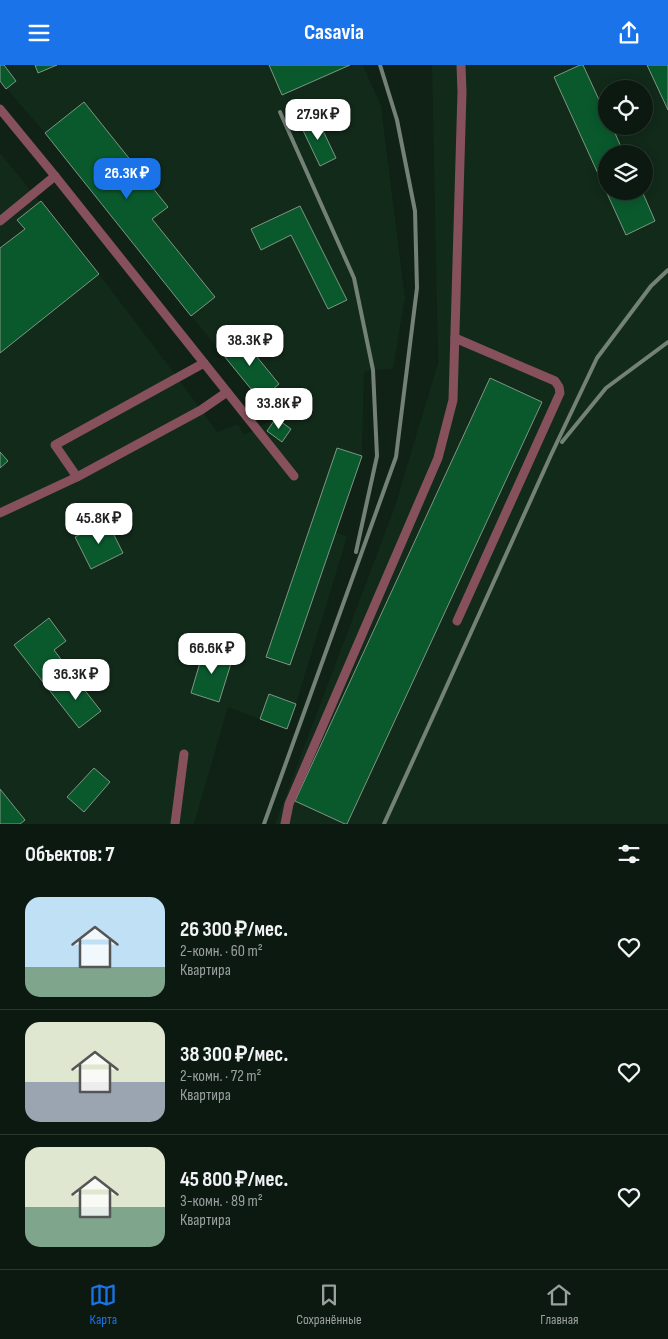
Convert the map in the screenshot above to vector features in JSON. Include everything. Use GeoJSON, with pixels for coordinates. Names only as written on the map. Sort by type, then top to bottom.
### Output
{"type":"FeatureCollection","features":[{"type":"Feature","properties":{"kind":"lane"},"geometry":{"type":"LineString","coordinates":[[285,824],[289,804],[438,458],[453,400],[462,92],[461,65]]}},
{"type":"Feature","properties":{"kind":"lane"},"geometry":{"type":"LineString","coordinates":[[0,109],[294,476]]}},
{"type":"Feature","properties":{"kind":"lane"},"geometry":{"type":"LineString","coordinates":[[0,221],[55,176]]}},
{"type":"Feature","properties":{"kind":"lane"},"geometry":{"type":"LineString","coordinates":[[455,338],[555,381],[560,393],[456,621]]}},
{"type":"Feature","properties":{"kind":"lane"},"geometry":{"type":"LineString","coordinates":[[77,477],[55,445],[204,363]]}},
{"type":"Feature","properties":{"kind":"lane"},"geometry":{"type":"LineString","coordinates":[[0,513],[77,477],[201,410],[227,392]]}},
{"type":"Feature","properties":{"kind":"lane"},"geometry":{"type":"LineString","coordinates":[[175,824],[184,754]]}},
{"type":"Feature","properties":{"kind":"shaded area"},"geometry":{"type":"Polygon","coordinates":[[[0,65],[363,65],[381,106],[405,297],[393,369],[364,372],[362,456],[336,532],[347,537],[287,729],[228,707],[194,824],[0,824],[0,153],[99,274],[217,432],[238,424],[244,435],[276,418],[191,316],[45,133],[0,81],[0,65]]]}},
{"type":"Feature","properties":{"kind":"shaded area"},"geometry":{"type":"Polygon","coordinates":[[[432,65],[668,65],[668,824],[275,824],[394,509],[438,363],[432,65]]]}},
{"type":"Feature","properties":{"kind":"building"},"geometry":{"type":"Polygon","coordinates":[[[0,65],[4,65],[16,81],[6,89],[0,81],[0,65]]]}},
{"type":"Feature","properties":{"kind":"building"},"geometry":{"type":"Polygon","coordinates":[[[35,65],[57,65],[38,73],[35,65]]]}},
{"type":"Feature","properties":{"kind":"building"},"geometry":{"type":"Polygon","coordinates":[[[269,65],[350,65],[282,95],[269,65]]]}},
{"type":"Feature","properties":{"kind":"building"},"geometry":{"type":"Polygon","coordinates":[[[583,65],[598,98],[598,135],[616,135],[620,145],[598,145],[598,174],[554,77],[583,65]]]}},
{"type":"Feature","properties":{"kind":"building"},"geometry":{"type":"Polygon","coordinates":[[[647,65],[668,65],[668,110],[647,65]]]}},
{"type":"Feature","properties":{"kind":"building"},"geometry":{"type":"Polygon","coordinates":[[[84,102],[168,207],[152,219],[215,297],[191,316],[45,133],[84,102]]]}},
{"type":"Feature","properties":{"kind":"building"},"geometry":{"type":"Polygon","coordinates":[[[316,116],[336,158],[320,166],[300,124],[316,116]]]}},
{"type":"Feature","properties":{"kind":"building"},"geometry":{"type":"Polygon","coordinates":[[[610,200],[646,200],[655,221],[626,235],[610,200]]]}},
{"type":"Feature","properties":{"kind":"building"},"geometry":{"type":"Polygon","coordinates":[[[41,201],[99,274],[0,353],[0,248],[25,229],[17,220],[41,201]]]}},
{"type":"Feature","properties":{"kind":"building"},"geometry":{"type":"Polygon","coordinates":[[[300,206],[347,300],[328,309],[291,235],[261,250],[251,229],[300,206]]]}},
{"type":"Feature","properties":{"kind":"building"},"geometry":{"type":"Polygon","coordinates":[[[239,335],[279,384],[260,400],[220,351],[239,335]]]}},
{"type":"Feature","properties":{"kind":"building"},"geometry":{"type":"Polygon","coordinates":[[[490,378],[542,402],[347,824],[345,824],[295,801],[490,378]]]}},
{"type":"Feature","properties":{"kind":"building"},"geometry":{"type":"Polygon","coordinates":[[[276,418],[291,429],[282,442],[267,431],[276,418]]]}},
{"type":"Feature","properties":{"kind":"building"},"geometry":{"type":"Polygon","coordinates":[[[337,448],[362,456],[290,665],[266,657],[337,448]]]}},
{"type":"Feature","properties":{"kind":"building"},"geometry":{"type":"Polygon","coordinates":[[[0,452],[8,461],[0,468],[0,452]]]}},
{"type":"Feature","properties":{"kind":"building"},"geometry":{"type":"Polygon","coordinates":[[[107,521],[123,553],[91,569],[75,537],[107,521]]]}},
{"type":"Feature","properties":{"kind":"building"},"geometry":{"type":"Polygon","coordinates":[[[49,618],[66,641],[54,650],[72,674],[50,691],[14,645],[49,618]]]}},
{"type":"Feature","properties":{"kind":"building"},"geometry":{"type":"Polygon","coordinates":[[[204,649],[233,657],[219,702],[191,693],[204,649]]]}},
{"type":"Feature","properties":{"kind":"building"},"geometry":{"type":"Polygon","coordinates":[[[72,674],[101,711],[79,728],[50,691],[72,674]]]}},
{"type":"Feature","properties":{"kind":"building"},"geometry":{"type":"Polygon","coordinates":[[[269,694],[296,704],[287,729],[260,719],[269,694]]]}},
{"type":"Feature","properties":{"kind":"building"},"geometry":{"type":"Polygon","coordinates":[[[94,768],[110,782],[84,812],[67,797],[94,768]]]}},
{"type":"Feature","properties":{"kind":"building"},"geometry":{"type":"Polygon","coordinates":[[[0,789],[25,820],[20,824],[0,824],[0,789]]]}},
{"type":"Feature","properties":{"kind":"railway"},"geometry":{"type":"LineString","coordinates":[[264,824],[396,457],[417,288],[415,211],[397,120],[380,65]]}},
{"type":"Feature","properties":{"kind":"railway"},"geometry":{"type":"LineString","coordinates":[[280,112],[354,278],[373,370],[377,456],[356,552]]}},
{"type":"Feature","properties":{"kind":"railway"},"geometry":{"type":"LineString","coordinates":[[384,824],[551,455],[597,358],[651,286],[668,270]]}},
{"type":"Feature","properties":{"kind":"railway"},"geometry":{"type":"LineString","coordinates":[[562,442],[606,388],[668,342]]}}]}
